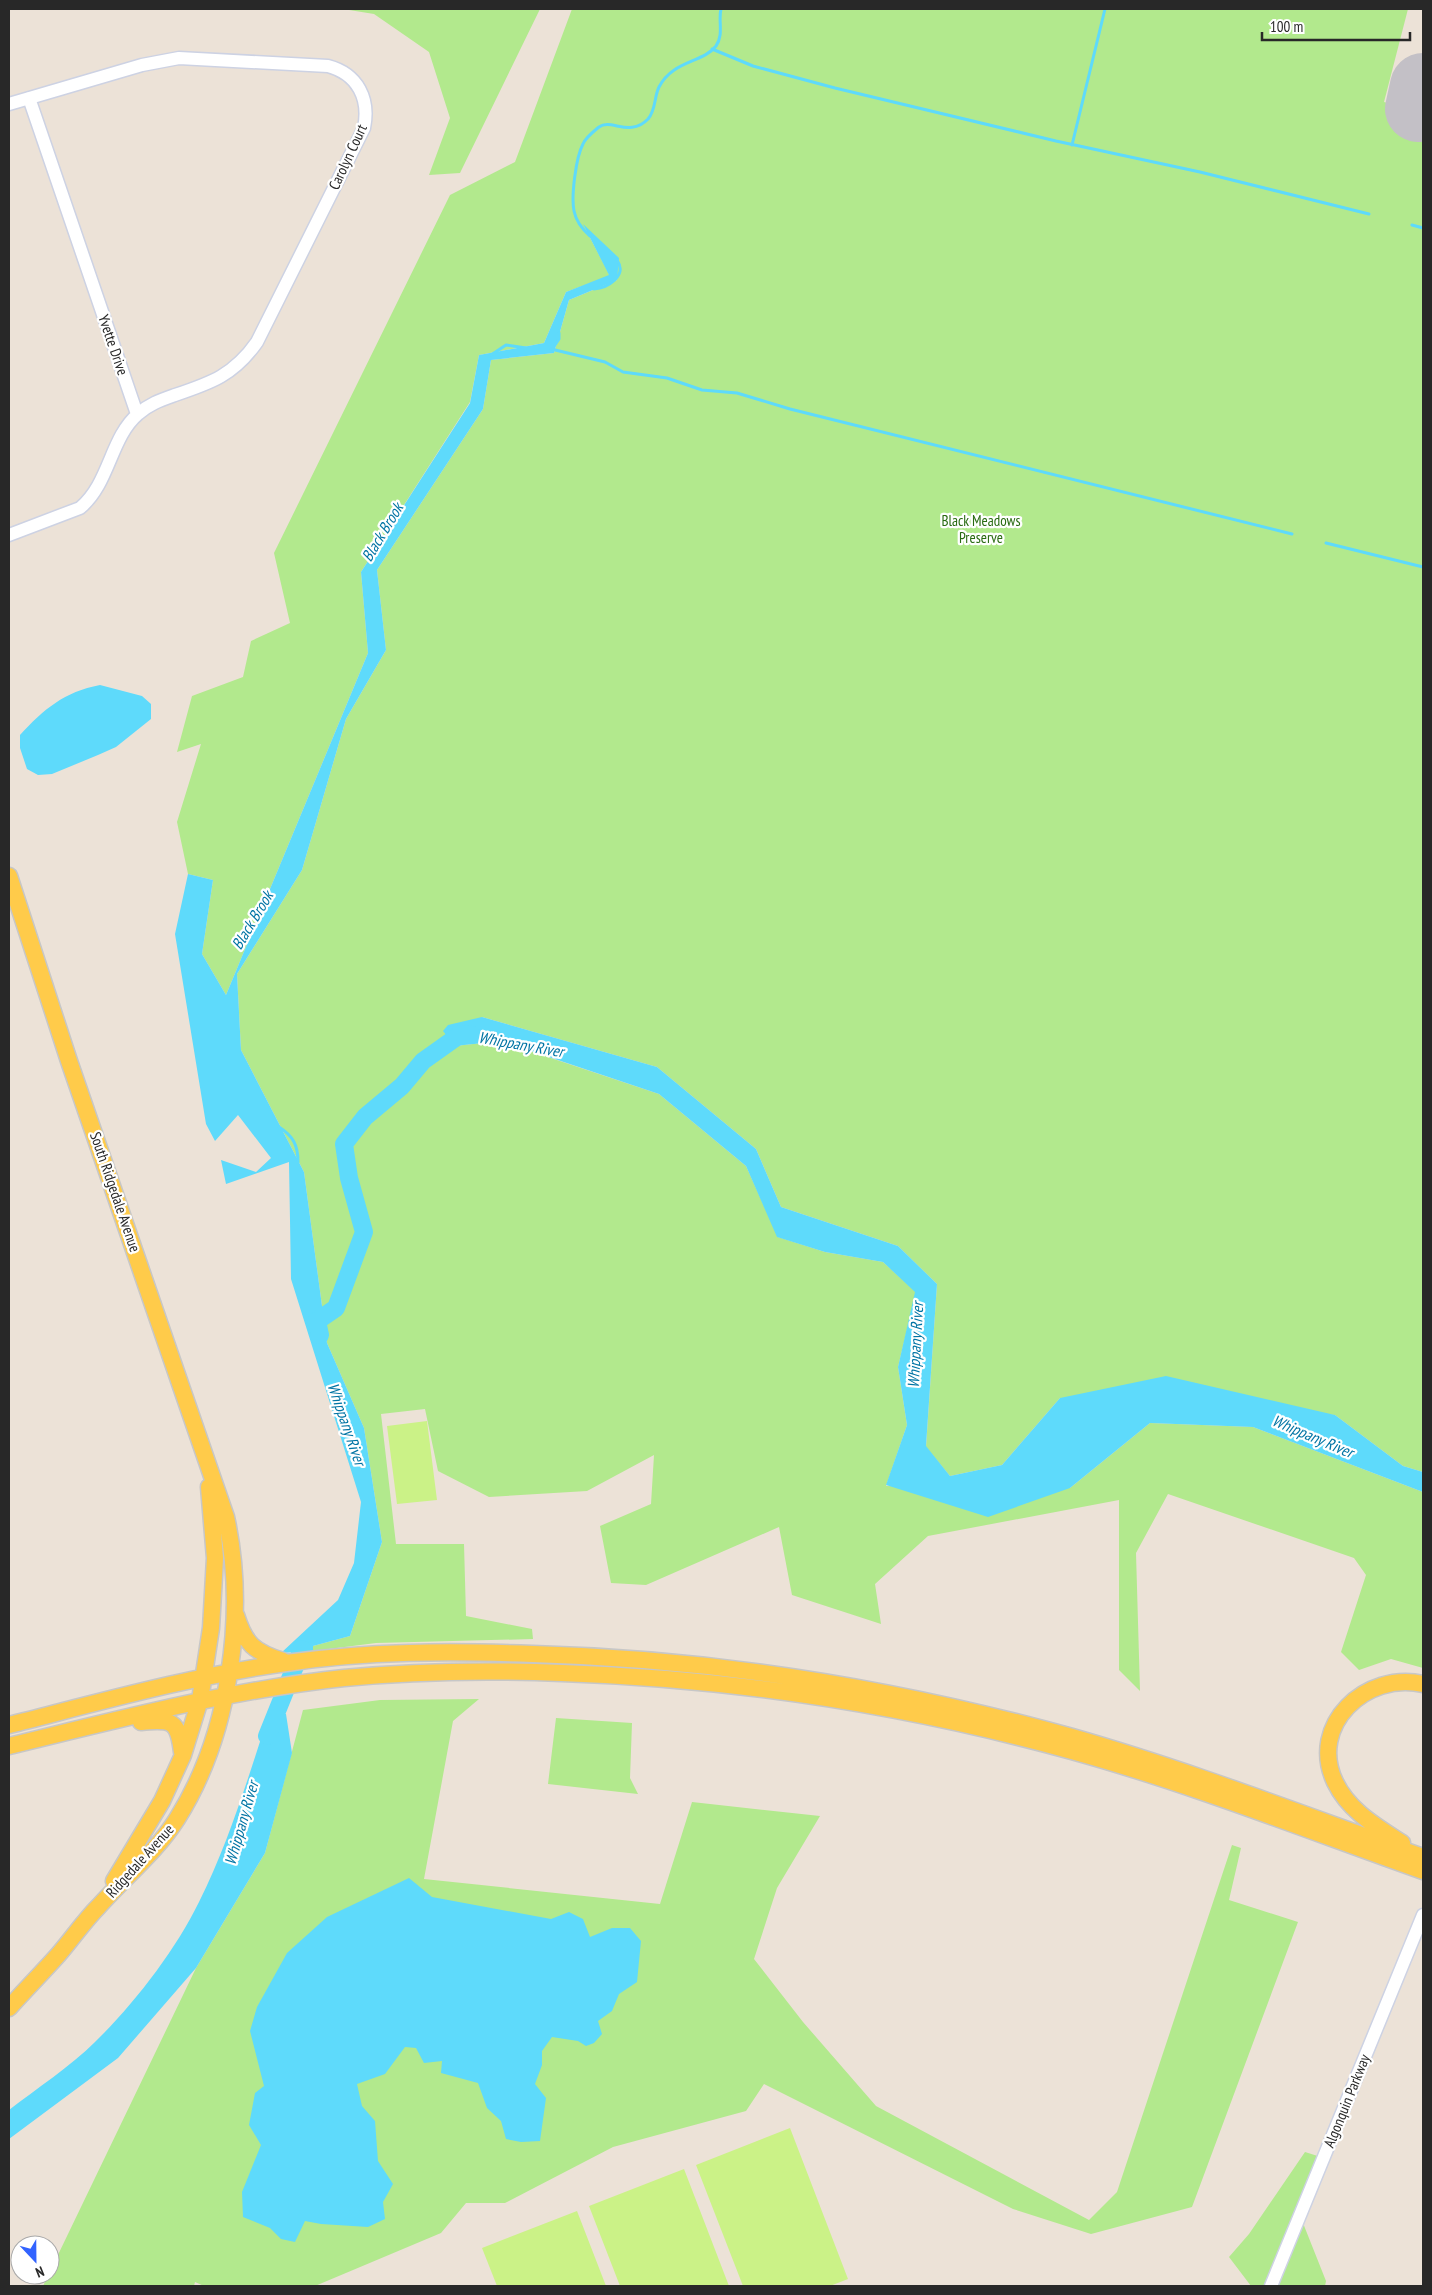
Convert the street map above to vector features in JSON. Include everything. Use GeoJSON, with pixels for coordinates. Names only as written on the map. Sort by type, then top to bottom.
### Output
{"type":"FeatureCollection","features":[{"type":"Feature","properties":{"kind":"main road","name":"South Ridgedale Avenue"},"geometry":{"type":"LineString","coordinates":[[9,876],[70,1061],[226,1517],[234,1564],[235,1611],[228,1673]]}},
{"type":"Feature","properties":{"kind":"main road"},"geometry":{"type":"LineString","coordinates":[[9,904],[26,924]]}},
{"type":"Feature","properties":{"kind":"main road","name":"South Ridgedale Avenue"},"geometry":{"type":"LineString","coordinates":[[204,1678],[212,1612],[215,1558],[205,1459]]}},
{"type":"Feature","properties":{"kind":"main road"},"geometry":{"type":"LineString","coordinates":[[235,1611],[242,1633],[250,1646],[264,1655],[287,1662]]}},
{"type":"Feature","properties":{"kind":"main road"},"geometry":{"type":"LineString","coordinates":[[9,1726],[204,1678],[287,1662],[418,1652],[502,1653],[651,1659],[740,1669],[906,1698],[1024,1725],[1155,1763],[1423,1856]]}},
{"type":"Feature","properties":{"kind":"main road"},"geometry":{"type":"LineString","coordinates":[[9,1746],[200,1700],[248,1691],[342,1678],[460,1671],[628,1675],[730,1684],[858,1702],[1006,1733],[1134,1770],[1423,1871]]}},
{"type":"Feature","properties":{"kind":"main road","name":"Ridgedale Avenue"},"geometry":{"type":"LineString","coordinates":[[9,2008],[57,1956],[98,1906],[153,1850],[176,1820],[196,1785],[212,1746],[225,1695],[228,1673]]}},
{"type":"Feature","properties":{"kind":"main road","name":"Ridgedale Avenue"},"geometry":{"type":"LineString","coordinates":[[98,1906],[155,1814],[183,1755],[200,1700],[204,1678]]}},
{"type":"Feature","properties":{"kind":"main road"},"geometry":{"type":"LineString","coordinates":[[1423,1684],[1400,1681],[1386,1683],[1362,1694],[1352,1702],[1336,1724],[1331,1737],[1328,1757],[1334,1781],[1348,1803],[1366,1818],[1423,1856]]}},
{"type":"Feature","properties":{"kind":"main road"},"geometry":{"type":"LineString","coordinates":[[114,1720],[130,1723],[162,1720],[174,1725],[179,1732],[183,1755]]}},
{"type":"Feature","properties":{"kind":"street","name":"Carolyn Court"},"geometry":{"type":"LineString","coordinates":[[9,104],[142,65],[179,58],[328,66],[347,74],[355,81],[364,97],[366,117],[364,128],[257,342],[248,355],[224,376],[210,383],[155,402],[137,414]]}},
{"type":"Feature","properties":{"kind":"street","name":"Yvette Drive"},"geometry":{"type":"LineString","coordinates":[[30,98],[137,414]]}},
{"type":"Feature","properties":{"kind":"street"},"geometry":{"type":"LineString","coordinates":[[9,535],[70,513],[88,501],[100,485],[126,428],[137,414]]}},
{"type":"Feature","properties":{"kind":"street","name":"Algonquin Parkway"},"geometry":{"type":"LineString","coordinates":[[1271,2286],[1423,1915]]}},
{"type":"Feature","properties":{"kind":"green space"},"geometry":{"type":"Polygon","coordinates":[[[343,9],[540,9],[460,173],[429,175],[450,118],[429,52],[374,14],[343,9]]]}},
{"type":"Feature","properties":{"kind":"green space","name":"Black Meadows Preserve"},"geometry":{"type":"Polygon","coordinates":[[[572,9],[1408,9],[1384,102],[1423,113],[1423,1472],[1403,1466],[1335,1415],[1060,1398],[1002,1465],[950,1476],[926,1447],[937,1284],[898,1246],[781,1207],[756,1149],[657,1067],[482,1017],[455,1046],[500,1041],[659,1094],[746,1166],[778,1237],[825,1252],[883,1262],[916,1292],[898,1367],[907,1425],[886,1486],[1070,1488],[1150,1423],[1253,1427],[1423,1492],[1423,1668],[1391,1659],[1359,1670],[1341,1652],[1366,1575],[1354,1558],[1168,1494],[1136,1553],[1140,1691],[1119,1670],[1119,1500],[928,1536],[875,1584],[881,1624],[792,1595],[779,1527],[646,1585],[611,1583],[600,1526],[651,1504],[654,1455],[587,1491],[489,1497],[438,1471],[425,1409],[381,1414],[396,1544],[464,1544],[466,1616],[532,1629],[533,1639],[376,1643],[313,1651],[313,1646],[350,1636],[382,1542],[364,1428],[327,1343],[304,1172],[241,1050],[237,974],[302,870],[346,719],[386,650],[377,570],[483,409],[491,360],[554,353],[569,300],[617,280],[584,226],[610,276],[566,292],[544,343],[479,355],[470,402],[361,572],[368,653],[226,995],[202,954],[213,880],[188,874],[177,822],[201,744],[177,752],[192,696],[243,677],[251,641],[290,623],[274,553],[450,195],[515,162],[572,9]]]}},
{"type":"Feature","properties":{"kind":"green space"},"geometry":{"type":"Polygon","coordinates":[[[427,1421],[437,1500],[397,1504],[387,1426],[427,1421]]]}},
{"type":"Feature","properties":{"kind":"green space"},"geometry":{"type":"Polygon","coordinates":[[[479,1699],[453,1721],[424,1879],[660,1904],[692,1802],[820,1816],[777,1888],[754,1959],[803,2022],[876,2106],[1089,2220],[1117,2192],[1232,1845],[1241,1848],[1229,1900],[1298,1922],[1192,2207],[1091,2234],[1013,2209],[764,2084],[746,2111],[613,2147],[505,2203],[466,2203],[441,2233],[315,2286],[204,2286],[195,2282],[194,2286],[43,2286],[60,2285],[60,2251],[196,1968],[265,1853],[303,1710],[380,1700],[479,1699]]]}},
{"type":"Feature","properties":{"kind":"green space"},"geometry":{"type":"Polygon","coordinates":[[[556,1718],[632,1723],[630,1778],[638,1794],[548,1784],[556,1718]]]}},
{"type":"Feature","properties":{"kind":"green space"},"geometry":{"type":"Polygon","coordinates":[[[790,2128],[848,2279],[830,2286],[743,2286],[696,2165],[790,2128]]]}},
{"type":"Feature","properties":{"kind":"green space"},"geometry":{"type":"Polygon","coordinates":[[[1305,2152],[1324,2158],[1299,2213],[1326,2281],[1325,2286],[1251,2286],[1229,2257],[1249,2234],[1305,2152]]]}},
{"type":"Feature","properties":{"kind":"green space"},"geometry":{"type":"Polygon","coordinates":[[[684,2169],[729,2286],[620,2286],[589,2206],[684,2169]]]}},
{"type":"Feature","properties":{"kind":"green space"},"geometry":{"type":"Polygon","coordinates":[[[577,2211],[606,2286],[497,2286],[482,2248],[577,2211]]]}},
{"type":"Feature","properties":{"kind":"water"},"geometry":{"type":"Polygon","coordinates":[[[583,224],[619,258],[617,280],[569,300],[554,353],[491,360],[483,409],[377,570],[386,650],[346,719],[302,870],[237,974],[241,1050],[304,1172],[327,1343],[364,1428],[382,1542],[350,1636],[313,1646],[313,1651],[281,1653],[338,1600],[354,1563],[361,1502],[291,1279],[289,1162],[226,1184],[221,1160],[256,1172],[271,1158],[238,1115],[215,1141],[206,1124],[175,934],[188,874],[213,880],[202,954],[226,995],[368,653],[361,572],[470,403],[479,355],[544,343],[566,292],[609,275],[583,224]]]}},
{"type":"Feature","properties":{"kind":"water"},"geometry":{"type":"Polygon","coordinates":[[[100,685],[142,696],[151,704],[151,719],[116,747],[52,774],[38,775],[27,769],[20,748],[20,735],[46,710],[65,697],[100,685]]]}},
{"type":"Feature","properties":{"kind":"water"},"geometry":{"type":"Polygon","coordinates":[[[482,1017],[657,1067],[756,1149],[781,1207],[898,1246],[937,1284],[926,1446],[950,1476],[1002,1465],[1060,1398],[1166,1376],[1335,1415],[1403,1466],[1423,1472],[1423,1492],[1253,1427],[1150,1423],[1070,1488],[988,1517],[886,1485],[907,1425],[898,1367],[915,1292],[883,1262],[825,1252],[777,1237],[746,1166],[659,1094],[501,1041],[455,1046],[443,1031],[448,1025],[482,1017]]]}},
{"type":"Feature","properties":{"kind":"water"},"geometry":{"type":"Polygon","coordinates":[[[269,1714],[286,1714],[292,1753],[265,1853],[196,1968],[118,2058],[9,2139],[9,2110],[86,2051],[110,2027],[153,1976],[178,1939],[199,1902],[220,1856],[269,1714]]]}},
{"type":"Feature","properties":{"kind":"water"},"geometry":{"type":"Polygon","coordinates":[[[409,1878],[432,1897],[551,1919],[569,1912],[583,1919],[590,1937],[612,1928],[630,1928],[641,1941],[637,1982],[619,1994],[612,2011],[598,2021],[602,2034],[594,2043],[586,2046],[578,2041],[552,2037],[542,2051],[542,2065],[535,2084],[546,2098],[540,2141],[521,2142],[506,2139],[501,2121],[487,2108],[478,2083],[441,2073],[442,2061],[424,2063],[416,2048],[405,2047],[385,2074],[357,2084],[362,2106],[375,2121],[378,2161],[393,2184],[383,2202],[385,2219],[368,2227],[305,2221],[295,2242],[281,2239],[270,2228],[243,2217],[242,2192],[261,2145],[249,2125],[255,2093],[264,2086],[250,2031],[257,2007],[287,1953],[327,1917],[409,1878]]]}},
{"type":"Feature","properties":{"kind":"waterway","name":"Black Brook"},"geometry":{"type":"LineString","coordinates":[[590,236],[578,221],[573,204],[576,167],[584,141],[599,127],[604,125],[628,128],[641,124],[648,119],[651,115],[659,87],[665,78],[680,67],[704,56],[716,46],[720,37],[721,9]]}},
{"type":"Feature","properties":{"kind":"waterway"},"geometry":{"type":"LineString","coordinates":[[1072,145],[1105,9]]}},
{"type":"Feature","properties":{"kind":"waterway"},"geometry":{"type":"LineString","coordinates":[[712,49],[753,66],[835,88],[1056,141],[1200,172],[1369,214]]}},
{"type":"Feature","properties":{"kind":"waterway"},"geometry":{"type":"LineString","coordinates":[[1412,225],[1423,228]]}},
{"type":"Feature","properties":{"kind":"waterway","name":"Black Brook"},"geometry":{"type":"LineString","coordinates":[[594,289],[610,284],[618,276],[620,266],[617,260]]}},
{"type":"Feature","properties":{"kind":"waterway","name":"Black Brook"},"geometry":{"type":"LineString","coordinates":[[555,345],[559,339],[559,333]]}},
{"type":"Feature","properties":{"kind":"waterway","name":"Black Brook"},"geometry":{"type":"LineString","coordinates":[[491,355],[506,345],[526,348]]}},
{"type":"Feature","properties":{"kind":"waterway"},"geometry":{"type":"LineString","coordinates":[[551,349],[605,362],[623,372],[667,378],[702,390],[737,393],[790,409],[1292,534]]}},
{"type":"Feature","properties":{"kind":"waterway"},"geometry":{"type":"LineString","coordinates":[[1326,543],[1423,567]]}},
{"type":"Feature","properties":{"kind":"waterway","name":"Whippany River"},"geometry":{"type":"LineString","coordinates":[[320,1335],[317,1321],[336,1308],[364,1232],[349,1178],[344,1144],[365,1117],[402,1086],[423,1061],[461,1034],[472,1035]]}},
{"type":"Feature","properties":{"kind":"waterway","name":"Black Brook"},"geometry":{"type":"LineString","coordinates":[[279,1127],[294,1142],[298,1162]]}},
{"type":"Feature","properties":{"kind":"waterway","name":"Whippany River"},"geometry":{"type":"LineString","coordinates":[[267,1736],[302,1649]]}},
{"type":"Feature","properties":{"kind":"runway"},"geometry":{"type":"LineString","coordinates":[[1418,109],[1423,86]]}}]}
